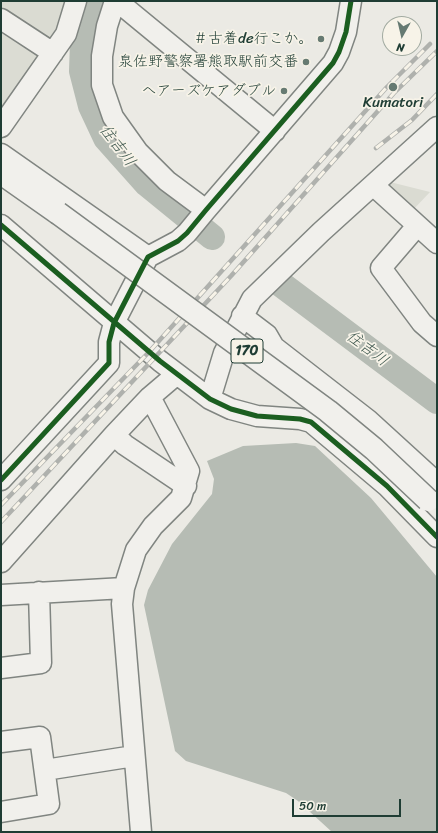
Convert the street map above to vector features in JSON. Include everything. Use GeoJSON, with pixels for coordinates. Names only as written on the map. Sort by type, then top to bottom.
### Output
{"type":"FeatureCollection","features":[{"type":"Feature","properties":{"kind":"highway","name":"170"},"geometry":{"type":"LineString","coordinates":[[1,173],[58,213],[328,411],[434,497]]}},
{"type":"Feature","properties":{"kind":"street"},"geometry":{"type":"LineString","coordinates":[[1,127],[66,34],[76,1]]}},
{"type":"Feature","properties":{"kind":"street"},"geometry":{"type":"LineString","coordinates":[[206,210],[167,181],[138,152],[113,117],[102,85],[102,56],[107,26],[116,1],[275,131]]}},
{"type":"Feature","properties":{"kind":"street"},"geometry":{"type":"LineString","coordinates":[[1,480],[109,363],[109,342],[114,323],[148,257],[178,241],[187,233],[332,63],[339,52],[350,12],[351,1]]}},
{"type":"Feature","properties":{"kind":"street"},"geometry":{"type":"LineString","coordinates":[[1,19],[53,53]]}},
{"type":"Feature","properties":{"kind":"street"},"geometry":{"type":"LineString","coordinates":[[210,399],[224,352],[252,299],[437,127]]}},
{"type":"Feature","properties":{"kind":"street"},"geometry":{"type":"LineString","coordinates":[[1,154],[148,257]]}},
{"type":"Feature","properties":{"kind":"street"},"geometry":{"type":"LineString","coordinates":[[373,185],[437,243]]}},
{"type":"Feature","properties":{"kind":"street"},"geometry":{"type":"LineString","coordinates":[[417,226],[381,268],[422,323],[437,336]]}},
{"type":"Feature","properties":{"kind":"street"},"geometry":{"type":"LineString","coordinates":[[5,234],[177,374],[210,399],[232,409],[257,416],[300,419],[311,422],[387,486],[437,537]]}},
{"type":"Feature","properties":{"kind":"street"},"geometry":{"type":"LineString","coordinates":[[242,316],[267,335],[274,347],[368,420],[434,497]]}},
{"type":"Feature","properties":{"kind":"street"},"geometry":{"type":"LineString","coordinates":[[1,562],[114,435],[150,397],[177,374]]}},
{"type":"Feature","properties":{"kind":"street"},"geometry":{"type":"LineString","coordinates":[[141,832],[122,604],[124,588],[136,550],[153,526],[181,498],[186,486],[189,471],[150,397]]}},
{"type":"Feature","properties":{"kind":"street"},"geometry":{"type":"LineString","coordinates":[[114,435],[125,445],[186,486]]}},
{"type":"Feature","properties":{"kind":"street"},"geometry":{"type":"LineString","coordinates":[[1,595],[124,588]]}},
{"type":"Feature","properties":{"kind":"street"},"geometry":{"type":"LineString","coordinates":[[1,668],[41,663],[39,592]]}},
{"type":"Feature","properties":{"kind":"street"},"geometry":{"type":"LineString","coordinates":[[1,742],[40,737],[49,804],[1,812]]}},
{"type":"Feature","properties":{"kind":"street"},"geometry":{"type":"LineString","coordinates":[[45,770],[134,756]]}},
{"type":"Feature","properties":{"kind":"shaded area"},"geometry":{"type":"Polygon","coordinates":[[[1,1],[70,1],[59,32],[51,42],[1,10],[1,1]]]}},
{"type":"Feature","properties":{"kind":"shaded area"},"geometry":{"type":"Polygon","coordinates":[[[1,26],[41,52],[42,58],[1,117],[1,26]]]}},
{"type":"Feature","properties":{"kind":"shaded area"},"geometry":{"type":"Polygon","coordinates":[[[390,182],[430,192],[412,211],[385,187],[390,182]]]}},
{"type":"Feature","properties":{"kind":"shaded area"},"geometry":{"type":"Polygon","coordinates":[[[296,443],[315,446],[371,498],[437,577],[437,832],[332,832],[298,801],[286,793],[186,761],[175,751],[144,605],[148,590],[172,544],[212,494],[214,479],[207,461],[243,446],[296,443]]]}},
{"type":"Feature","properties":{"kind":"waterway","name":"住吉川"},"geometry":{"type":"LineString","coordinates":[[96,1],[83,42],[82,71],[91,106],[106,138],[147,184],[212,237]]}},
{"type":"Feature","properties":{"kind":"waterway","name":"住吉川"},"geometry":{"type":"LineString","coordinates":[[278,282],[437,401]]}},
{"type":"Feature","properties":{"kind":"railway"},"geometry":{"type":"LineString","coordinates":[[1,505],[149,352],[387,87],[430,44]]}},
{"type":"Feature","properties":{"kind":"railway"},"geometry":{"type":"LineString","coordinates":[[1,522],[231,276],[394,93],[437,51]]}},
{"type":"Feature","properties":{"kind":"railway"},"geometry":{"type":"LineString","coordinates":[[376,148],[412,120],[437,94]]}},
{"type":"Feature","properties":{"kind":"cycle path"},"geometry":{"type":"LineString","coordinates":[[1,480],[109,363],[109,342],[114,323],[148,257],[178,241],[187,233],[333,63],[339,52],[346,32],[351,1]]}},
{"type":"Feature","properties":{"kind":"cycle path"},"geometry":{"type":"LineString","coordinates":[[1,225],[160,361],[210,399],[231,409],[257,416],[300,419],[311,422],[387,486],[437,537]]}},
{"type":"Feature","properties":{"kind":"place","name":"＃古着de行こか。"},"geometry":{"type":"Point","coordinates":[321,39]}},
{"type":"Feature","properties":{"kind":"place","name":"泉佐野警察署熊取駅前交番"},"geometry":{"type":"Point","coordinates":[306,62]}},
{"type":"Feature","properties":{"kind":"place","name":"Kumatori"},"geometry":{"type":"Point","coordinates":[393,87]}},
{"type":"Feature","properties":{"kind":"place","name":"ヘアーズケアダブル"},"geometry":{"type":"Point","coordinates":[284,91]}}]}
